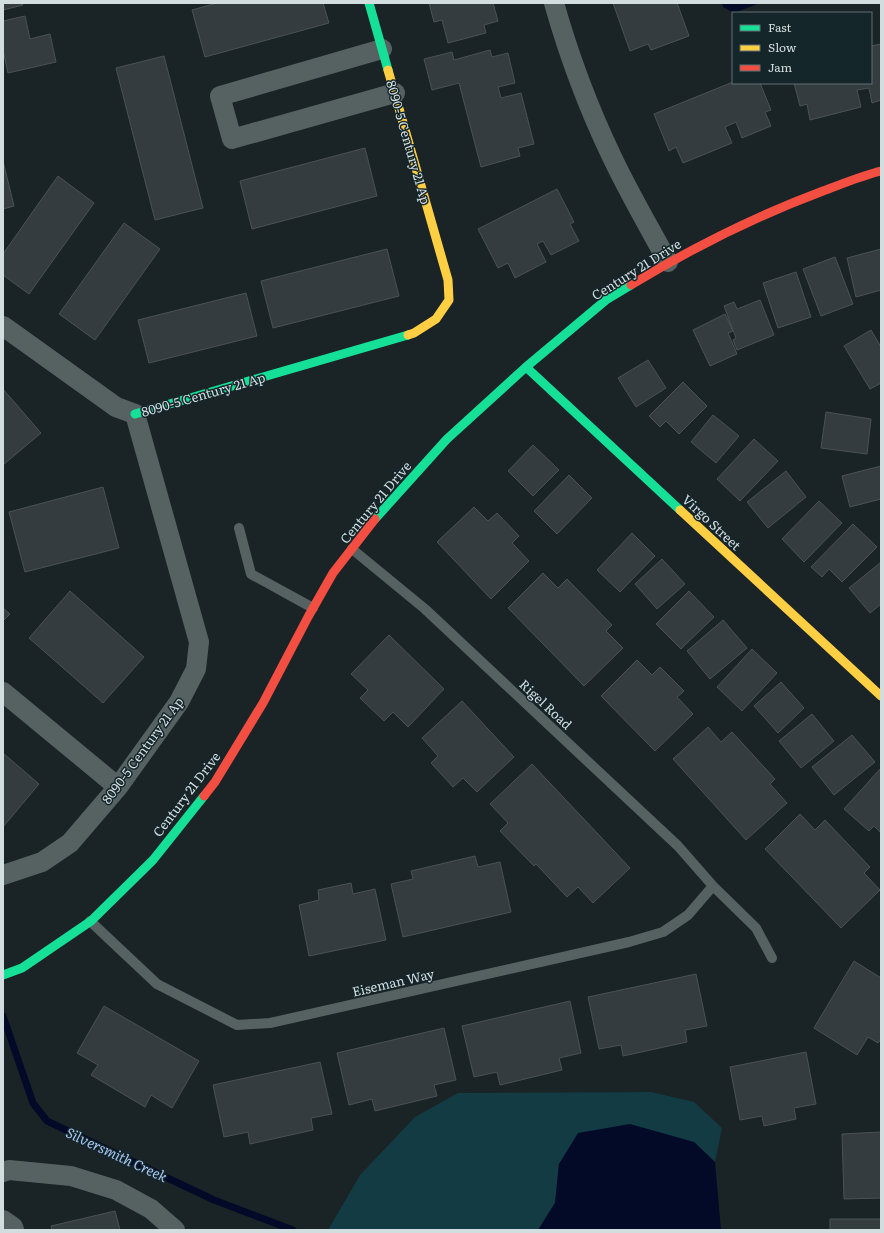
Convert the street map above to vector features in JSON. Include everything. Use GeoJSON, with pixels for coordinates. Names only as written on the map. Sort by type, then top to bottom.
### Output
{"type":"FeatureCollection","features":[{"type":"Feature","properties":{"kind":"street","name":"8090-5 Century 21 Ap"},"geometry":{"type":"LineString","coordinates":[[3,875],[42,862],[70,843],[118,787],[179,702],[196,669],[199,642],[136,414],[414,333],[436,319],[449,300],[448,280],[369,3]]}},
{"type":"Feature","properties":{"kind":"street"},"geometry":{"type":"LineString","coordinates":[[554,3],[566,42],[593,114],[612,158],[668,262]]}},
{"type":"Feature","properties":{"kind":"street"},"geometry":{"type":"LineString","coordinates":[[382,49],[220,96],[232,139],[395,93]]}},
{"type":"Feature","properties":{"kind":"street","name":"Century 21 Drive"},"geometry":{"type":"LineString","coordinates":[[3,975],[22,968],[90,921],[153,860],[215,782],[263,703],[333,573],[370,525],[447,439],[526,368],[606,300],[668,262],[739,226],[794,202],[866,175],[881,171]]}},
{"type":"Feature","properties":{"kind":"street"},"geometry":{"type":"LineString","coordinates":[[3,326],[116,407],[136,414]]}},
{"type":"Feature","properties":{"kind":"street","name":"Virgo Street"},"geometry":{"type":"LineString","coordinates":[[526,368],[881,696]]}},
{"type":"Feature","properties":{"kind":"street"},"geometry":{"type":"LineString","coordinates":[[3,692],[118,787]]}},
{"type":"Feature","properties":{"kind":"street"},"geometry":{"type":"LineString","coordinates":[[3,1172],[9,1170],[71,1176],[116,1190],[151,1208],[175,1230]]}},
{"type":"Feature","properties":{"kind":"street"},"geometry":{"type":"LineString","coordinates":[[3,1220],[13,1227],[14,1230]]}},
{"type":"Feature","properties":{"kind":"lane"},"geometry":{"type":"LineString","coordinates":[[239,528],[251,574],[313,608]]}},
{"type":"Feature","properties":{"kind":"lane","name":"Rigel Road"},"geometry":{"type":"LineString","coordinates":[[352,549],[425,609],[678,846],[713,886],[756,928],[772,958]]}},
{"type":"Feature","properties":{"kind":"lane","name":"Eiseman Way"},"geometry":{"type":"LineString","coordinates":[[90,921],[157,984],[237,1025],[263,1024],[629,942],[663,932],[688,915],[713,886]]}},
{"type":"Feature","properties":{"kind":"shaded area"},"geometry":{"type":"Polygon","coordinates":[[[722,3],[760,3],[737,12],[732,12],[723,7],[722,3]]]}},
{"type":"Feature","properties":{"kind":"shaded area"},"geometry":{"type":"Polygon","coordinates":[[[651,1092],[694,1102],[722,1128],[715,1162],[694,1142],[559,1164],[555,1203],[538,1230],[328,1230],[360,1175],[415,1117],[458,1093],[651,1092]]]}},
{"type":"Feature","properties":{"kind":"shaded area"},"geometry":{"type":"Polygon","coordinates":[[[630,1124],[694,1142],[715,1162],[721,1230],[538,1230],[555,1203],[559,1164],[578,1133],[630,1124]]]}},
{"type":"Feature","properties":{"kind":"building"},"geometry":{"type":"Polygon","coordinates":[[[3,3],[22,3],[23,5],[3,10],[3,3]]]}},
{"type":"Feature","properties":{"kind":"building"},"geometry":{"type":"Polygon","coordinates":[[[217,3],[323,3],[329,23],[205,57],[192,10],[217,3]]]}},
{"type":"Feature","properties":{"kind":"building"},"geometry":{"type":"Polygon","coordinates":[[[429,3],[493,3],[498,21],[484,25],[486,33],[448,43],[442,20],[434,22],[429,3]]]}},
{"type":"Feature","properties":{"kind":"building"},"geometry":{"type":"Polygon","coordinates":[[[613,3],[677,3],[689,36],[651,50],[648,44],[630,51],[613,3]]]}},
{"type":"Feature","properties":{"kind":"building"},"geometry":{"type":"Polygon","coordinates":[[[25,16],[30,39],[50,34],[56,62],[8,73],[3,50],[3,21],[25,16]]]}},
{"type":"Feature","properties":{"kind":"building"},"geometry":{"type":"Polygon","coordinates":[[[881,44],[881,100],[872,103],[869,88],[857,90],[861,107],[810,120],[807,104],[800,106],[794,84],[872,84],[872,46],[881,44]]]}},
{"type":"Feature","properties":{"kind":"building"},"geometry":{"type":"Polygon","coordinates":[[[490,50],[492,57],[508,53],[515,83],[498,87],[501,98],[521,93],[534,144],[518,148],[520,156],[481,167],[459,83],[432,90],[424,59],[452,52],[454,60],[490,50]]]}},
{"type":"Feature","properties":{"kind":"building"},"geometry":{"type":"Polygon","coordinates":[[[164,56],[203,208],[155,220],[116,68],[164,56]]]}},
{"type":"Feature","properties":{"kind":"building"},"geometry":{"type":"Polygon","coordinates":[[[732,82],[732,84],[760,84],[771,110],[765,112],[771,126],[742,138],[736,122],[725,127],[732,143],[683,163],[676,147],[669,151],[654,114],[732,82]]]}},
{"type":"Feature","properties":{"kind":"building"},"geometry":{"type":"Polygon","coordinates":[[[365,148],[377,196],[252,229],[240,181],[365,148]]]}},
{"type":"Feature","properties":{"kind":"building"},"geometry":{"type":"Polygon","coordinates":[[[3,161],[14,206],[3,209],[3,161]]]}},
{"type":"Feature","properties":{"kind":"building"},"geometry":{"type":"Polygon","coordinates":[[[58,176],[94,203],[29,294],[3,275],[3,254],[58,176]]]}},
{"type":"Feature","properties":{"kind":"building"},"geometry":{"type":"Polygon","coordinates":[[[557,189],[574,222],[570,224],[579,241],[551,255],[543,241],[537,244],[546,262],[515,278],[508,263],[498,268],[478,229],[557,189]]]}},
{"type":"Feature","properties":{"kind":"building"},"geometry":{"type":"Polygon","coordinates":[[[124,223],[160,249],[95,340],[59,314],[124,223]]]}},
{"type":"Feature","properties":{"kind":"building"},"geometry":{"type":"Polygon","coordinates":[[[387,249],[399,296],[273,328],[261,281],[387,249]]]}},
{"type":"Feature","properties":{"kind":"building"},"geometry":{"type":"Polygon","coordinates":[[[881,249],[881,290],[856,297],[847,258],[881,249]]]}},
{"type":"Feature","properties":{"kind":"building"},"geometry":{"type":"Polygon","coordinates":[[[835,257],[853,304],[821,316],[803,269],[835,257]]]}},
{"type":"Feature","properties":{"kind":"building"},"geometry":{"type":"Polygon","coordinates":[[[796,272],[811,317],[778,328],[763,283],[796,272]]]}},
{"type":"Feature","properties":{"kind":"building"},"geometry":{"type":"Polygon","coordinates":[[[246,293],[257,336],[149,363],[138,320],[246,293]]]}},
{"type":"Feature","properties":{"kind":"building"},"geometry":{"type":"Polygon","coordinates":[[[760,300],[774,335],[737,350],[733,340],[736,338],[724,306],[734,302],[737,309],[760,300]]]}},
{"type":"Feature","properties":{"kind":"building"},"geometry":{"type":"Polygon","coordinates":[[[725,314],[733,331],[728,333],[737,354],[710,366],[693,330],[725,314]]]}},
{"type":"Feature","properties":{"kind":"building"},"geometry":{"type":"Polygon","coordinates":[[[871,330],[881,347],[881,383],[870,389],[844,346],[871,330]]]}},
{"type":"Feature","properties":{"kind":"building"},"geometry":{"type":"Polygon","coordinates":[[[648,360],[666,388],[636,407],[618,378],[648,360]]]}},
{"type":"Feature","properties":{"kind":"building"},"geometry":{"type":"Polygon","coordinates":[[[683,382],[707,406],[679,434],[666,421],[660,427],[649,416],[683,382]]]}},
{"type":"Feature","properties":{"kind":"building"},"geometry":{"type":"Polygon","coordinates":[[[3,389],[41,433],[3,465],[3,389]]]}},
{"type":"Feature","properties":{"kind":"building"},"geometry":{"type":"Polygon","coordinates":[[[826,412],[871,419],[867,454],[821,448],[826,412]]]}},
{"type":"Feature","properties":{"kind":"building"},"geometry":{"type":"Polygon","coordinates":[[[713,415],[739,436],[716,463],[691,442],[713,415]]]}},
{"type":"Feature","properties":{"kind":"building"},"geometry":{"type":"Polygon","coordinates":[[[754,439],[778,461],[740,501],[717,479],[754,439]]]}},
{"type":"Feature","properties":{"kind":"building"},"geometry":{"type":"Polygon","coordinates":[[[533,445],[559,470],[533,496],[508,471],[533,445]]]}},
{"type":"Feature","properties":{"kind":"building"},"geometry":{"type":"Polygon","coordinates":[[[881,466],[881,499],[850,507],[842,476],[881,466]]]}},
{"type":"Feature","properties":{"kind":"building"},"geometry":{"type":"Polygon","coordinates":[[[786,471],[806,497],[768,528],[747,502],[786,471]]]}},
{"type":"Feature","properties":{"kind":"building"},"geometry":{"type":"Polygon","coordinates":[[[569,475],[592,498],[557,534],[534,511],[569,475]]]}},
{"type":"Feature","properties":{"kind":"building"},"geometry":{"type":"Polygon","coordinates":[[[103,487],[119,548],[25,572],[9,512],[103,487]]]}},
{"type":"Feature","properties":{"kind":"building"},"geometry":{"type":"Polygon","coordinates":[[[819,501],[842,523],[804,562],[782,539],[819,501]]]}},
{"type":"Feature","properties":{"kind":"building"},"geometry":{"type":"Polygon","coordinates":[[[474,507],[488,521],[497,513],[519,536],[512,543],[529,561],[491,599],[437,542],[474,507]]]}},
{"type":"Feature","properties":{"kind":"building"},"geometry":{"type":"Polygon","coordinates":[[[853,524],[877,547],[842,582],[829,569],[822,577],[811,567],[853,524]]]}},
{"type":"Feature","properties":{"kind":"building"},"geometry":{"type":"Polygon","coordinates":[[[632,533],[655,556],[620,592],[597,570],[632,533]]]}},
{"type":"Feature","properties":{"kind":"building"},"geometry":{"type":"Polygon","coordinates":[[[662,559],[685,584],[657,609],[635,584],[662,559]]]}},
{"type":"Feature","properties":{"kind":"building"},"geometry":{"type":"Polygon","coordinates":[[[880,563],[881,604],[870,613],[849,588],[880,563]]]}},
{"type":"Feature","properties":{"kind":"building"},"geometry":{"type":"Polygon","coordinates":[[[543,573],[558,588],[567,579],[612,625],[606,631],[623,648],[584,686],[508,608],[543,573]]]}},
{"type":"Feature","properties":{"kind":"building"},"geometry":{"type":"Polygon","coordinates":[[[70,591],[144,657],[103,703],[29,638],[70,591]]]}},
{"type":"Feature","properties":{"kind":"building"},"geometry":{"type":"Polygon","coordinates":[[[689,591],[714,617],[681,649],[656,624],[689,591]]]}},
{"type":"Feature","properties":{"kind":"building"},"geometry":{"type":"Polygon","coordinates":[[[3,608],[10,614],[3,621],[3,608]]]}},
{"type":"Feature","properties":{"kind":"building"},"geometry":{"type":"Polygon","coordinates":[[[723,620],[747,648],[710,679],[687,651],[723,620]]]}},
{"type":"Feature","properties":{"kind":"building"},"geometry":{"type":"Polygon","coordinates":[[[389,635],[444,689],[408,727],[393,712],[384,721],[360,698],[368,690],[351,674],[389,635]]]}},
{"type":"Feature","properties":{"kind":"building"},"geometry":{"type":"Polygon","coordinates":[[[752,649],[777,673],[742,711],[717,687],[752,649]]]}},
{"type":"Feature","properties":{"kind":"building"},"geometry":{"type":"Polygon","coordinates":[[[637,660],[652,675],[660,667],[684,691],[677,697],[693,714],[655,751],[601,696],[637,660]]]}},
{"type":"Feature","properties":{"kind":"building"},"geometry":{"type":"Polygon","coordinates":[[[781,682],[804,708],[778,733],[754,706],[781,682]]]}},
{"type":"Feature","properties":{"kind":"building"},"geometry":{"type":"Polygon","coordinates":[[[462,701],[514,757],[477,792],[463,778],[453,787],[431,763],[438,756],[422,738],[462,701]]]}},
{"type":"Feature","properties":{"kind":"building"},"geometry":{"type":"Polygon","coordinates":[[[812,714],[834,741],[801,768],[779,741],[812,714]]]}},
{"type":"Feature","properties":{"kind":"building"},"geometry":{"type":"Polygon","coordinates":[[[708,727],[721,742],[732,732],[775,779],[770,784],[787,803],[746,840],[673,759],[708,727]]]}},
{"type":"Feature","properties":{"kind":"building"},"geometry":{"type":"Polygon","coordinates":[[[852,735],[875,762],[834,795],[812,767],[852,735]]]}},
{"type":"Feature","properties":{"kind":"building"},"geometry":{"type":"Polygon","coordinates":[[[3,753],[39,784],[3,827],[3,753]]]}},
{"type":"Feature","properties":{"kind":"building"},"geometry":{"type":"Polygon","coordinates":[[[532,764],[630,868],[593,903],[578,887],[567,897],[536,864],[534,866],[500,831],[508,823],[490,804],[532,764]]]}},
{"type":"Feature","properties":{"kind":"building"},"geometry":{"type":"Polygon","coordinates":[[[880,769],[881,833],[874,826],[869,831],[844,809],[880,769]]]}},
{"type":"Feature","properties":{"kind":"building"},"geometry":{"type":"Polygon","coordinates":[[[800,814],[815,830],[825,820],[870,867],[864,873],[880,890],[841,928],[765,849],[800,814]]]}},
{"type":"Feature","properties":{"kind":"building"},"geometry":{"type":"Polygon","coordinates":[[[475,856],[478,867],[500,862],[511,912],[403,937],[391,884],[413,879],[411,871],[475,856]]]}},
{"type":"Feature","properties":{"kind":"building"},"geometry":{"type":"Polygon","coordinates":[[[351,883],[353,894],[375,889],[386,940],[309,956],[299,905],[319,900],[318,890],[351,883]]]}},
{"type":"Feature","properties":{"kind":"building"},"geometry":{"type":"Polygon","coordinates":[[[854,961],[881,978],[881,1039],[878,1043],[868,1037],[857,1055],[814,1028],[854,961]]]}},
{"type":"Feature","properties":{"kind":"building"},"geometry":{"type":"Polygon","coordinates":[[[696,974],[707,1026],[685,1030],[687,1042],[623,1056],[621,1045],[599,1049],[588,997],[696,974]]]}},
{"type":"Feature","properties":{"kind":"building"},"geometry":{"type":"Polygon","coordinates":[[[570,1001],[581,1053],[559,1058],[562,1070],[500,1085],[497,1072],[474,1077],[462,1026],[570,1001]]]}},
{"type":"Feature","properties":{"kind":"building"},"geometry":{"type":"Polygon","coordinates":[[[104,1006],[199,1061],[172,1108],[151,1095],[145,1107],[91,1075],[98,1065],[77,1053],[104,1006]]]}},
{"type":"Feature","properties":{"kind":"building"},"geometry":{"type":"Polygon","coordinates":[[[444,1028],[456,1080],[434,1085],[437,1096],[375,1111],[372,1099],[349,1105],[337,1053],[444,1028]]]}},
{"type":"Feature","properties":{"kind":"building"},"geometry":{"type":"Polygon","coordinates":[[[806,1052],[816,1104],[794,1108],[796,1119],[764,1126],[762,1116],[740,1120],[730,1067],[806,1052]]]}},
{"type":"Feature","properties":{"kind":"building"},"geometry":{"type":"Polygon","coordinates":[[[320,1062],[332,1114],[311,1118],[313,1130],[250,1144],[248,1132],[224,1137],[213,1085],[320,1062]]]}},
{"type":"Feature","properties":{"kind":"building"},"geometry":{"type":"Polygon","coordinates":[[[881,1132],[881,1198],[844,1199],[842,1134],[881,1132]]]}},
{"type":"Feature","properties":{"kind":"building"},"geometry":{"type":"Polygon","coordinates":[[[115,1211],[120,1230],[52,1230],[51,1226],[115,1211]]]}},
{"type":"Feature","properties":{"kind":"building"},"geometry":{"type":"Polygon","coordinates":[[[830,1219],[881,1219],[881,1230],[830,1230],[830,1219]]]}},
{"type":"Feature","properties":{"kind":"waterway","name":"Silversmith Creek"},"geometry":{"type":"LineString","coordinates":[[3,1016],[33,1103],[47,1121],[214,1200],[293,1230]]}},
{"type":"Feature","properties":{"kind":"traffic: fast"},"geometry":{"type":"LineString","coordinates":[[369,3],[388,70]]}},
{"type":"Feature","properties":{"kind":"traffic: fast"},"geometry":{"type":"LineString","coordinates":[[375,519],[447,439],[526,367],[606,300],[631,285]]}},
{"type":"Feature","properties":{"kind":"traffic: fast"},"geometry":{"type":"LineString","coordinates":[[135,414],[408,335]]}},
{"type":"Feature","properties":{"kind":"traffic: fast"},"geometry":{"type":"LineString","coordinates":[[526,367],[680,510]]}},
{"type":"Feature","properties":{"kind":"traffic: fast"},"geometry":{"type":"LineString","coordinates":[[3,975],[22,968],[91,921],[153,860],[204,796]]}},
{"type":"Feature","properties":{"kind":"traffic: slow"},"geometry":{"type":"LineString","coordinates":[[388,70],[448,280],[449,300],[436,319],[414,333],[408,335]]}},
{"type":"Feature","properties":{"kind":"traffic: slow"},"geometry":{"type":"LineString","coordinates":[[680,510],[881,696]]}},
{"type":"Feature","properties":{"kind":"traffic: jam"},"geometry":{"type":"LineString","coordinates":[[631,285],[677,258],[773,211],[823,191],[881,171]]}},
{"type":"Feature","properties":{"kind":"traffic: jam"},"geometry":{"type":"LineString","coordinates":[[204,796],[215,782],[263,703],[333,573],[375,519]]}}]}
